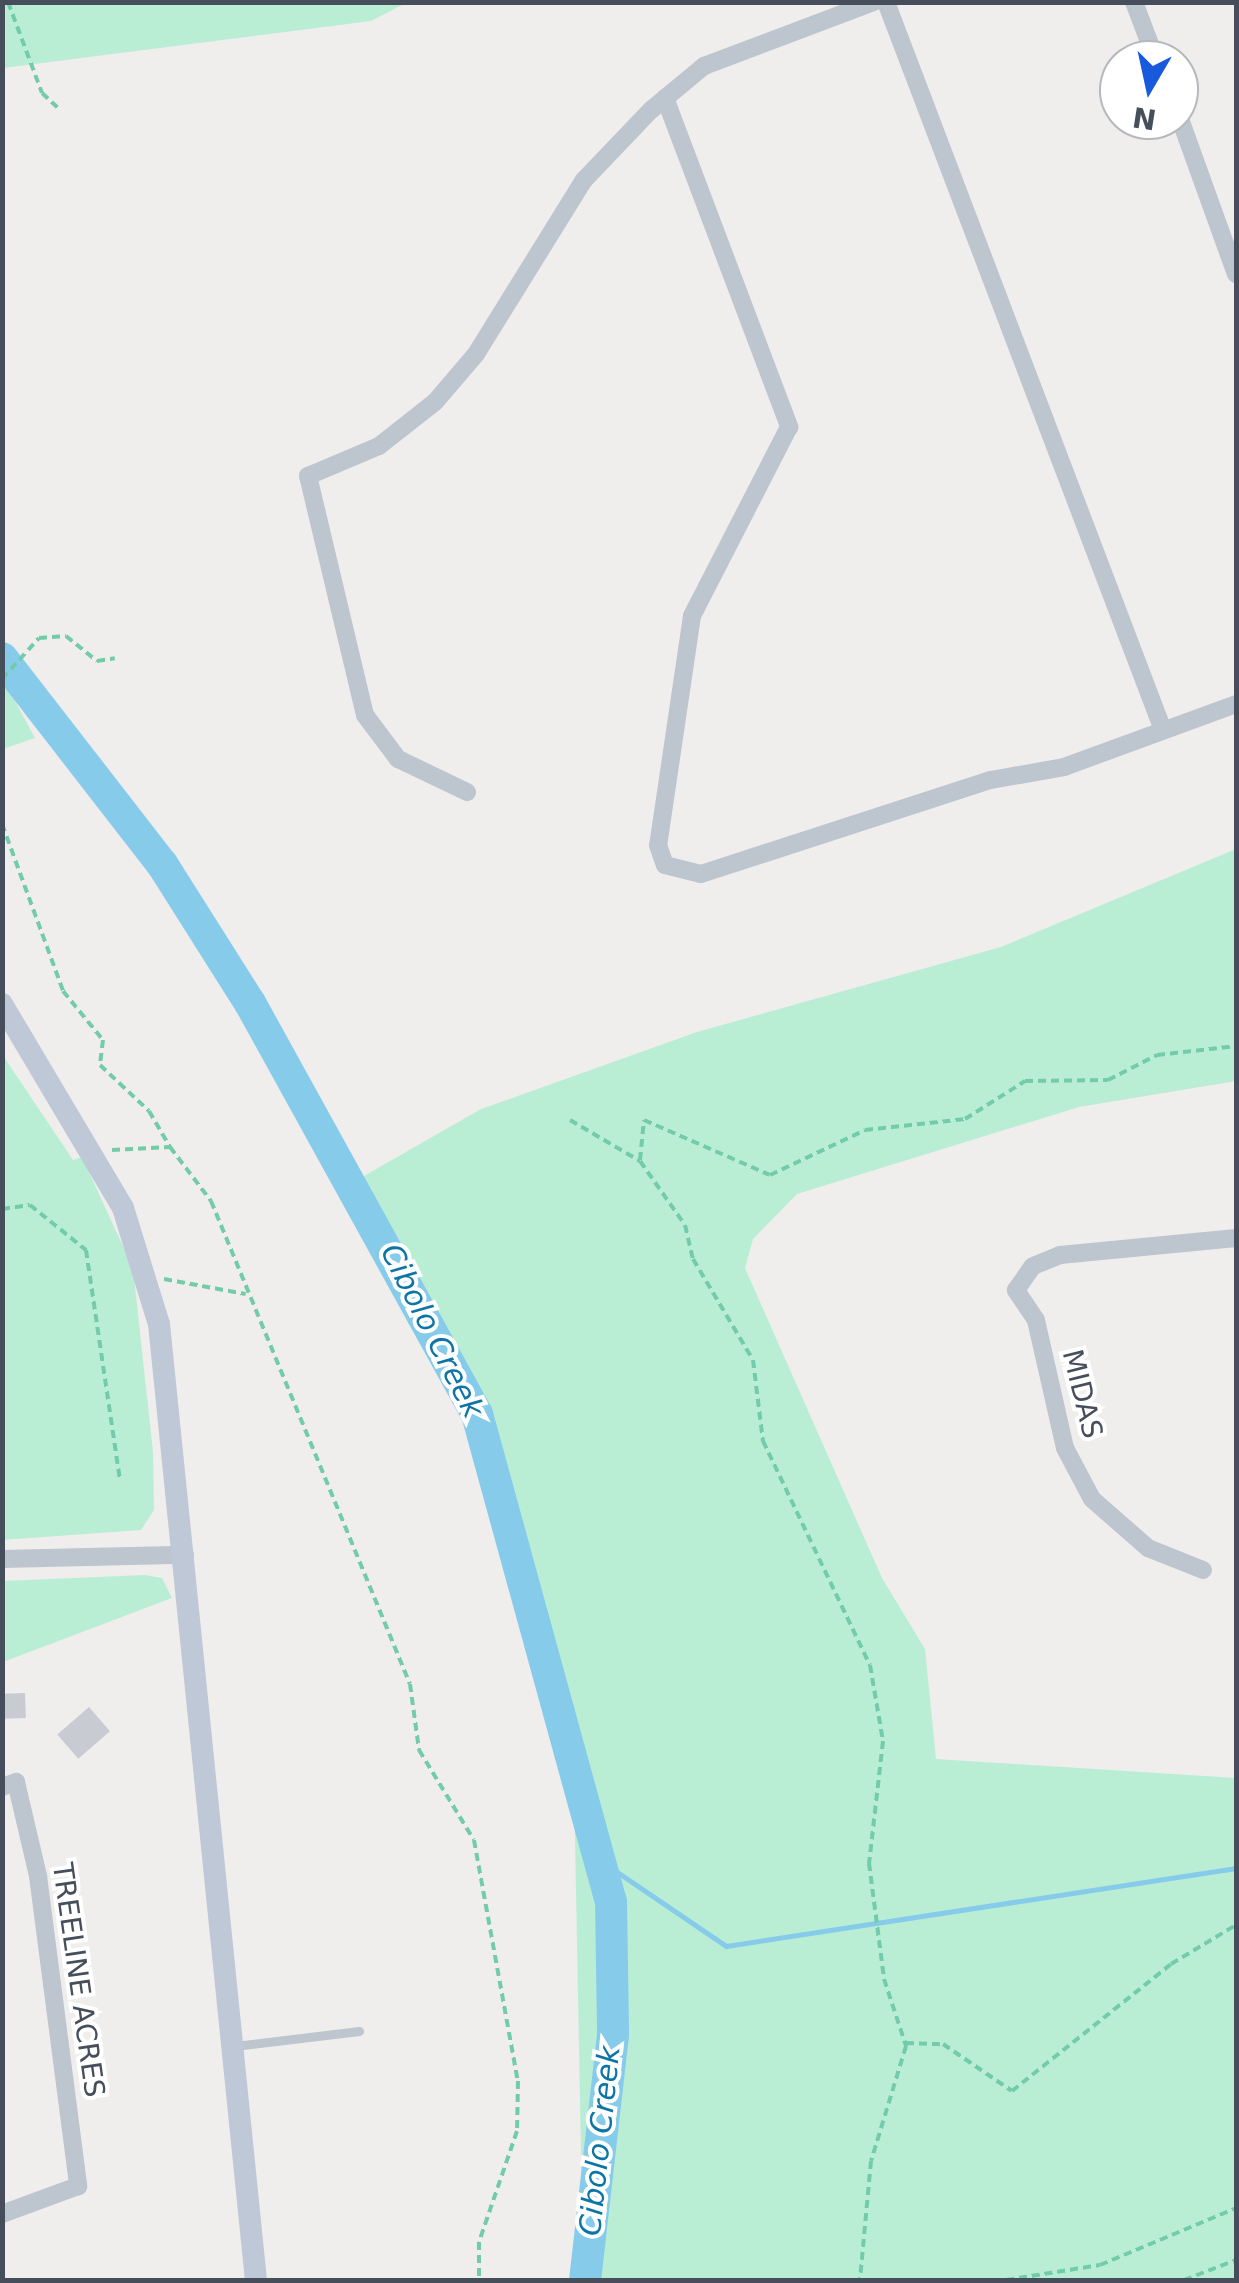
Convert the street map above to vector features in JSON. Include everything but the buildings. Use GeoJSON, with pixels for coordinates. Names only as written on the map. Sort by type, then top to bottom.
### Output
{"type":"FeatureCollection","features":[{"type":"Feature","properties":{"kind":"main road"},"geometry":{"type":"LineString","coordinates":[[2,1004],[96,1155],[148,1280],[184,1555],[256,2280]]}},
{"type":"Feature","properties":{"kind":"street"},"geometry":{"type":"LineString","coordinates":[[467,792],[398,758],[365,715],[308,476],[379,446],[435,402],[476,354],[584,180],[704,66],[873,2]]}},
{"type":"Feature","properties":{"kind":"street"},"geometry":{"type":"LineString","coordinates":[[886,2],[1163,730]]}},
{"type":"Feature","properties":{"kind":"street"},"geometry":{"type":"LineString","coordinates":[[1134,2],[1148,40]]}},
{"type":"Feature","properties":{"kind":"street"},"geometry":{"type":"LineString","coordinates":[[666,98],[790,427],[692,616],[658,845],[659,870],[701,874],[1236,704]]}},
{"type":"Feature","properties":{"kind":"street"},"geometry":{"type":"LineString","coordinates":[[1188,140],[1236,274]]}},
{"type":"Feature","properties":{"kind":"street","name":"MIDAS"},"geometry":{"type":"LineString","coordinates":[[1203,1570],[1148,1548],[1092,1499],[1064,1448],[1036,1320],[1016,1290],[1033,1266],[1060,1255],[1236,1238]]}},
{"type":"Feature","properties":{"kind":"street"},"geometry":{"type":"LineString","coordinates":[[2,1559],[184,1555]]}},
{"type":"Feature","properties":{"kind":"street","name":"TREELINE ACRES"},"geometry":{"type":"LineString","coordinates":[[2,2214],[78,2186],[38,1876],[9,1785]]}},
{"type":"Feature","properties":{"kind":"lane"},"geometry":{"type":"LineString","coordinates":[[232,2046],[359,2031]]}},
{"type":"Feature","properties":{"kind":"path"},"geometry":{"type":"LineString","coordinates":[[8,2],[42,93],[60,110]]}},
{"type":"Feature","properties":{"kind":"path"},"geometry":{"type":"LineString","coordinates":[[2,679],[38,638],[66,636],[97,661],[115,658]]}},
{"type":"Feature","properties":{"kind":"path"},"geometry":{"type":"LineString","coordinates":[[2,824],[63,991],[103,1040],[100,1064],[149,1111],[170,1147],[211,1201],[246,1294],[410,1684],[419,1750],[474,1840],[518,2081],[517,2130],[478,2242],[479,2280]]}},
{"type":"Feature","properties":{"kind":"path"},"geometry":{"type":"LineString","coordinates":[[640,1161],[644,1120],[770,1175],[865,1130],[965,1120],[1025,1081],[1108,1080],[1157,1055],[1236,1046]]}},
{"type":"Feature","properties":{"kind":"path"},"geometry":{"type":"LineString","coordinates":[[570,1120],[640,1161],[744,1335],[756,1422],[870,1665],[884,1741],[869,1863],[884,1967],[906,2043],[871,2161],[860,2280]]}},
{"type":"Feature","properties":{"kind":"path"},"geometry":{"type":"LineString","coordinates":[[96,1155],[135,1144],[170,1147]]}},
{"type":"Feature","properties":{"kind":"path"},"geometry":{"type":"LineString","coordinates":[[2,1209],[30,1205],[86,1250],[120,1479]]}},
{"type":"Feature","properties":{"kind":"path"},"geometry":{"type":"LineString","coordinates":[[148,1280],[195,1278],[246,1294]]}},
{"type":"Feature","properties":{"kind":"path"},"geometry":{"type":"LineString","coordinates":[[906,2043],[943,2044],[1012,2090],[1171,1964],[1236,1925]]}},
{"type":"Feature","properties":{"kind":"path"},"geometry":{"type":"LineString","coordinates":[[1006,2280],[1118,2259],[1236,2208]]}},
{"type":"Feature","properties":{"kind":"path"},"geometry":{"type":"LineString","coordinates":[[1184,2280],[1236,2260]]}},
{"type":"Feature","properties":{"kind":"green space"},"geometry":{"type":"Polygon","coordinates":[[[2,3],[406,3],[371,21],[3,68],[2,3]]]}},
{"type":"Feature","properties":{"kind":"green space"},"geometry":{"type":"Polygon","coordinates":[[[2,677],[35,738],[3,749],[2,749],[2,677]]]}},
{"type":"Feature","properties":{"kind":"green space"},"geometry":{"type":"Polygon","coordinates":[[[1236,849],[1236,1081],[1079,1107],[797,1194],[753,1239],[745,1268],[882,1578],[925,1649],[936,1759],[1236,1778],[1236,2280],[574,2280],[582,2206],[573,1733],[530,1548],[474,1391],[396,1234],[357,1180],[481,1109],[697,1032],[1001,947],[1236,849]]]}},
{"type":"Feature","properties":{"kind":"green space"},"geometry":{"type":"Polygon","coordinates":[[[2,1054],[73,1160],[82,1157],[133,1268],[153,1452],[154,1510],[141,1530],[3,1540],[2,1054]]]}},
{"type":"Feature","properties":{"kind":"green space"},"geometry":{"type":"Polygon","coordinates":[[[145,1575],[162,1578],[172,1598],[3,1662],[3,1581],[145,1575]]]}},
{"type":"Feature","properties":{"kind":"waterway","name":"Cibolo Creek"},"geometry":{"type":"LineString","coordinates":[[2,658],[162,864],[250,1003],[477,1414],[611,1902],[613,2035],[585,2280]]}},
{"type":"Feature","properties":{"kind":"waterway"},"geometry":{"type":"LineString","coordinates":[[598,1859],[726,1946],[1236,1868]]}}]}
